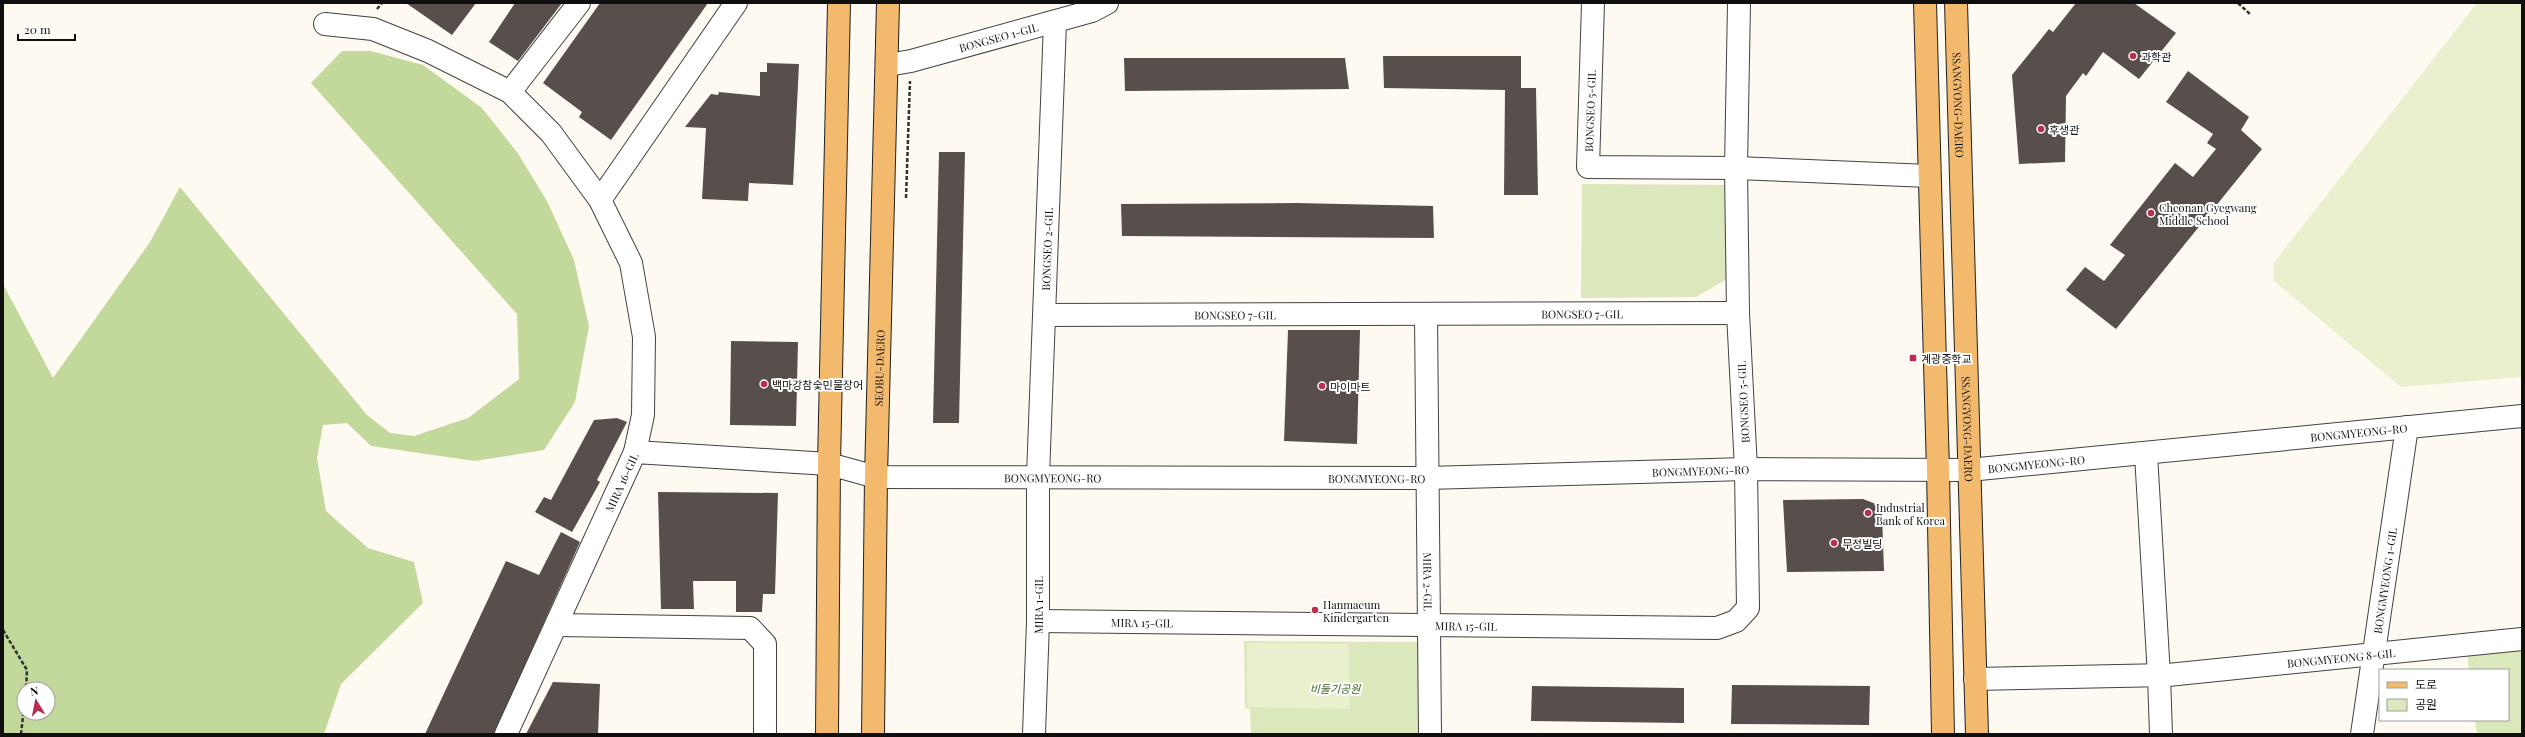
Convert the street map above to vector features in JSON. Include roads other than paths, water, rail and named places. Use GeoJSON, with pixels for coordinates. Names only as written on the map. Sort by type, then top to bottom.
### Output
{"type":"FeatureCollection","features":[{"type":"Feature","properties":{"kind":"main road"},"geometry":{"type":"LineString","coordinates":[[827,734],[829,464],[839,3]]}},
{"type":"Feature","properties":{"kind":"main road","name":"SEOBU-DAERO"},"geometry":{"type":"LineString","coordinates":[[873,734],[876,477],[888,65],[888,3]]}},
{"type":"Feature","properties":{"kind":"main road"},"geometry":{"type":"LineString","coordinates":[[1925,3],[1938,471],[1938,535],[1943,734]]}},
{"type":"Feature","properties":{"kind":"main road","name":"SSANGYONG-DAERO"},"geometry":{"type":"LineString","coordinates":[[1956,3],[1977,734]]}},
{"type":"Feature","properties":{"kind":"street"},"geometry":{"type":"LineString","coordinates":[[510,92],[579,3]]}},
{"type":"Feature","properties":{"kind":"street"},"geometry":{"type":"LineString","coordinates":[[600,200],[736,3]]}},
{"type":"Feature","properties":{"kind":"street","name":"BONGSEO 1-GIL"},"geometry":{"type":"LineString","coordinates":[[888,65],[911,62],[1055,22],[1092,11],[1107,3]]}},
{"type":"Feature","properties":{"kind":"street","name":"BONGSEO 5-GIL"},"geometry":{"type":"LineString","coordinates":[[1593,3],[1588,167],[1736,168],[1929,176]]}},
{"type":"Feature","properties":{"kind":"street","name":"BONGSEO 5-GIL"},"geometry":{"type":"LineString","coordinates":[[1739,3],[1736,168],[1738,313],[1746,469]]}},
{"type":"Feature","properties":{"kind":"street","name":"BONGSEO 2-GIL"},"geometry":{"type":"LineString","coordinates":[[1038,476],[1055,22]]}},
{"type":"Feature","properties":{"kind":"street"},"geometry":{"type":"LineString","coordinates":[[325,24],[373,29],[428,51],[510,92],[551,133],[600,200],[631,263],[644,337],[643,415],[635,452]]}},
{"type":"Feature","properties":{"kind":"street","name":"BONGSEO 7-GIL"},"geometry":{"type":"LineString","coordinates":[[1045,315],[1738,313]]}},
{"type":"Feature","properties":{"kind":"street"},"geometry":{"type":"LineString","coordinates":[[1426,315],[1427,478]]}},
{"type":"Feature","properties":{"kind":"street","name":"BONGMYEONG-RO"},"geometry":{"type":"LineString","coordinates":[[876,477],[1038,476],[1427,478],[1746,469],[1969,470],[2146,454],[2522,416]]}},
{"type":"Feature","properties":{"kind":"street","name":"BONGMYEONG 1-GIL"},"geometry":{"type":"LineString","coordinates":[[2362,734],[2407,427]]}},
{"type":"Feature","properties":{"kind":"street","name":"MIRA 16-GIL"},"geometry":{"type":"LineString","coordinates":[[506,734],[558,625],[635,452],[829,464],[876,477]]}},
{"type":"Feature","properties":{"kind":"street"},"geometry":{"type":"LineString","coordinates":[[2146,454],[2161,734]]}},
{"type":"Feature","properties":{"kind":"street","name":"MIRA 15-GIL"},"geometry":{"type":"LineString","coordinates":[[1038,621],[1717,628],[1736,621],[1748,608],[1746,469]]}},
{"type":"Feature","properties":{"kind":"street","name":"MIRA 1-GIL"},"geometry":{"type":"LineString","coordinates":[[1034,734],[1038,621],[1038,476]]}},
{"type":"Feature","properties":{"kind":"street","name":"MIRA 2-GIL"},"geometry":{"type":"LineString","coordinates":[[1427,478],[1430,734]]}},
{"type":"Feature","properties":{"kind":"street"},"geometry":{"type":"LineString","coordinates":[[558,625],[750,628],[765,644],[765,734]]}},
{"type":"Feature","properties":{"kind":"street","name":"BONGMYEONG 8-GIL"},"geometry":{"type":"LineString","coordinates":[[1976,679],[2159,676],[2522,639]]}},
{"type":"Feature","properties":{"kind":"place","name":"과학관"},"geometry":{"type":"Point","coordinates":[2133,56]}},
{"type":"Feature","properties":{"kind":"place","name":"후생관"},"geometry":{"type":"Point","coordinates":[2041,129]}},
{"type":"Feature","properties":{"kind":"place","name":"Cheonan Gyegwang Middle School"},"geometry":{"type":"Point","coordinates":[2151,213]}},
{"type":"Feature","properties":{"kind":"place","name":"계광중학교"},"geometry":{"type":"Point","coordinates":[1913,358]}},
{"type":"Feature","properties":{"kind":"place","name":"백마강참숯민물장어"},"geometry":{"type":"Point","coordinates":[764,384]}},
{"type":"Feature","properties":{"kind":"place","name":"마이마트"},"geometry":{"type":"Point","coordinates":[1322,386]}},
{"type":"Feature","properties":{"kind":"place","name":"Industrial Bank of Korea"},"geometry":{"type":"Point","coordinates":[1868,513]}},
{"type":"Feature","properties":{"kind":"place","name":"무정빌딩"},"geometry":{"type":"Point","coordinates":[1834,543]}},
{"type":"Feature","properties":{"kind":"place","name":"Hanmaeum Kindergarten"},"geometry":{"type":"Point","coordinates":[1315,610]}},
{"type":"Feature","properties":{"kind":"park label","name":"비둘기공원"},"geometry":{"type":"Point","coordinates":[1335,688]}}]}
